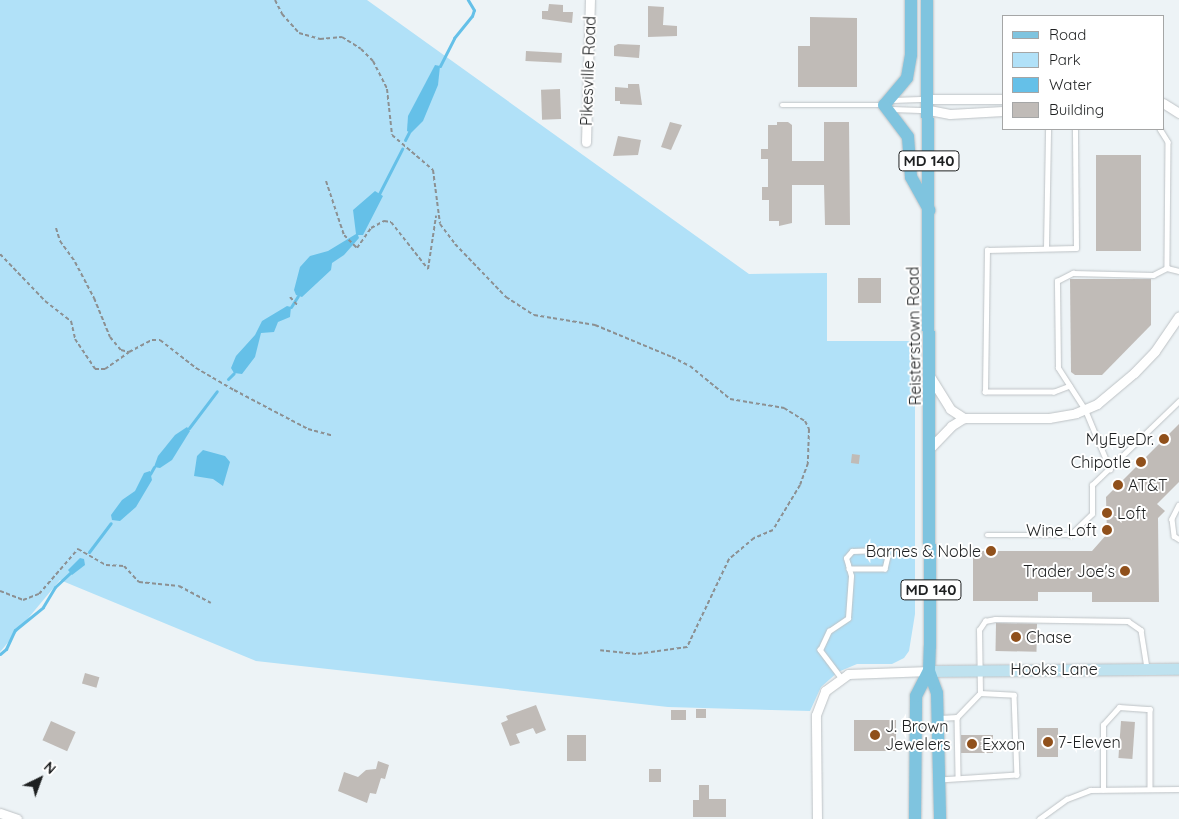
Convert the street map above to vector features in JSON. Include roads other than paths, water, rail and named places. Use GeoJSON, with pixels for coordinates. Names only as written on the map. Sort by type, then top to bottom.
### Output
{"type":"FeatureCollection","features":[{"type":"Feature","properties":{"kind":"main road"},"geometry":{"type":"LineString","coordinates":[[911,0],[911,55],[907,78],[884,105],[908,137],[911,177],[929,211]]}},
{"type":"Feature","properties":{"kind":"main road","name":"Reisterstown Road"},"geometry":{"type":"LineString","coordinates":[[927,0],[932,446],[929,671],[937,693],[940,819]]}},
{"type":"Feature","properties":{"kind":"main road","name":"Reisterstown Road"},"geometry":{"type":"LineString","coordinates":[[915,819],[916,696],[929,671]]}},
{"type":"Feature","properties":{"kind":"street","name":"Pikesville Road"},"geometry":{"type":"LineString","coordinates":[[586,142],[590,0]]}},
{"type":"Feature","properties":{"kind":"street"},"geometry":{"type":"LineString","coordinates":[[929,104],[1002,99]]}},
{"type":"Feature","properties":{"kind":"street"},"geometry":{"type":"LineString","coordinates":[[929,104],[950,114],[1002,111]]}},
{"type":"Feature","properties":{"kind":"street"},"geometry":{"type":"LineString","coordinates":[[1164,104],[1179,113]]}},
{"type":"Feature","properties":{"kind":"street"},"geometry":{"type":"LineString","coordinates":[[931,378],[950,409],[964,418],[1049,418],[1085,410],[1110,396],[1128,380],[1155,351],[1179,316]]}},
{"type":"Feature","properties":{"kind":"street"},"geometry":{"type":"LineString","coordinates":[[932,446],[952,426],[964,418]]}},
{"type":"Feature","properties":{"kind":"street","name":"Hooks Lane"},"geometry":{"type":"LineString","coordinates":[[929,671],[978,669],[1179,669]]}},
{"type":"Feature","properties":{"kind":"street"},"geometry":{"type":"LineString","coordinates":[[817,819],[816,715],[822,695],[840,677],[858,672],[929,671]]}},
{"type":"Feature","properties":{"kind":"street"},"geometry":{"type":"LineString","coordinates":[[0,814],[17,819]]}},
{"type":"Feature","properties":{"kind":"lane"},"geometry":{"type":"LineString","coordinates":[[884,105],[896,98],[929,104]]}},
{"type":"Feature","properties":{"kind":"lane"},"geometry":{"type":"LineString","coordinates":[[782,105],[884,105],[894,110],[929,104]]}},
{"type":"Feature","properties":{"kind":"lane"},"geometry":{"type":"LineString","coordinates":[[1046,248],[1048,130]]}},
{"type":"Feature","properties":{"kind":"lane"},"geometry":{"type":"LineString","coordinates":[[1070,386],[1054,392],[985,392],[987,250],[1076,248],[1075,130]]}},
{"type":"Feature","properties":{"kind":"lane"},"geometry":{"type":"LineString","coordinates":[[1161,130],[1168,142],[1166,268]]}},
{"type":"Feature","properties":{"kind":"lane"},"geometry":{"type":"LineString","coordinates":[[1110,470],[1085,410],[1057,362],[1057,281],[1073,273],[1153,275],[1166,268],[1179,271]]}},
{"type":"Feature","properties":{"kind":"lane"},"geometry":{"type":"LineString","coordinates":[[987,535],[1070,535],[1092,514],[1092,485],[1110,470],[1179,402]]}},
{"type":"Feature","properties":{"kind":"lane"},"geometry":{"type":"LineString","coordinates":[[1179,506],[1172,519],[1174,536],[1179,538]]}},
{"type":"Feature","properties":{"kind":"lane"},"geometry":{"type":"LineString","coordinates":[[840,677],[822,657],[821,644],[829,631],[848,618],[851,595],[846,558],[852,551],[880,550],[888,556],[885,569],[849,569]]}},
{"type":"Feature","properties":{"kind":"lane"},"geometry":{"type":"LineString","coordinates":[[980,694],[978,669],[979,630],[985,621],[1134,623],[1143,636],[1147,668]]}},
{"type":"Feature","properties":{"kind":"lane"},"geometry":{"type":"LineString","coordinates":[[938,718],[957,717],[980,694],[1014,695],[1018,775],[958,777],[939,780]]}},
{"type":"Feature","properties":{"kind":"lane"},"geometry":{"type":"LineString","coordinates":[[1102,790],[1102,726],[1119,708],[1150,709],[1150,789]]}},
{"type":"Feature","properties":{"kind":"lane"},"geometry":{"type":"LineString","coordinates":[[957,717],[958,777]]}},
{"type":"Feature","properties":{"kind":"lane"},"geometry":{"type":"LineString","coordinates":[[1039,819],[1078,793],[1102,790],[1179,789]]}},
{"type":"Feature","properties":{"kind":"water"},"geometry":{"type":"Polygon","coordinates":[[[435,65],[440,66],[438,85],[423,121],[411,133],[407,131],[408,116],[435,65]]]}},
{"type":"Feature","properties":{"kind":"water"},"geometry":{"type":"Polygon","coordinates":[[[375,191],[383,196],[363,235],[358,235],[359,238],[344,255],[332,263],[331,270],[302,297],[296,295],[294,290],[300,267],[310,256],[328,251],[356,234],[353,210],[375,191]]]}},
{"type":"Feature","properties":{"kind":"water"},"geometry":{"type":"Polygon","coordinates":[[[287,306],[291,307],[290,317],[278,322],[274,332],[261,333],[255,357],[242,374],[234,373],[231,368],[236,356],[255,335],[262,321],[287,306]]]}},
{"type":"Feature","properties":{"kind":"water"},"geometry":{"type":"Polygon","coordinates":[[[187,427],[190,431],[172,460],[160,468],[154,467],[158,456],[175,435],[187,427]]]}},
{"type":"Feature","properties":{"kind":"water"},"geometry":{"type":"Polygon","coordinates":[[[203,450],[225,456],[230,462],[223,486],[213,479],[194,476],[197,456],[203,450]]]}},
{"type":"Feature","properties":{"kind":"water"},"geometry":{"type":"Polygon","coordinates":[[[150,471],[152,480],[136,507],[120,521],[112,520],[111,515],[122,500],[135,491],[144,473],[150,471]]]}},
{"type":"Feature","properties":{"kind":"water"},"geometry":{"type":"Polygon","coordinates":[[[80,558],[84,559],[85,565],[72,575],[68,570],[80,558]]]}},
{"type":"Feature","properties":{"kind":"waterway"},"geometry":{"type":"LineString","coordinates":[[440,66],[454,38],[472,16],[474,10],[468,0]]}},
{"type":"Feature","properties":{"kind":"waterway"},"geometry":{"type":"LineString","coordinates":[[405,140],[409,132]]}},
{"type":"Feature","properties":{"kind":"waterway"},"geometry":{"type":"LineString","coordinates":[[379,194],[402,149]]}},
{"type":"Feature","properties":{"kind":"waterway"},"geometry":{"type":"LineString","coordinates":[[291,307],[298,296]]}},
{"type":"Feature","properties":{"kind":"waterway"},"geometry":{"type":"LineString","coordinates":[[228,379],[234,373]]}},
{"type":"Feature","properties":{"kind":"waterway"},"geometry":{"type":"LineString","coordinates":[[189,428],[217,391]]}},
{"type":"Feature","properties":{"kind":"waterway"},"geometry":{"type":"LineString","coordinates":[[150,474],[154,467]]}},
{"type":"Feature","properties":{"kind":"waterway"},"geometry":{"type":"LineString","coordinates":[[89,552],[111,523]]}},
{"type":"Feature","properties":{"kind":"waterway"},"geometry":{"type":"LineString","coordinates":[[0,654],[6,649],[15,630],[43,607],[55,587],[70,573]]}},
{"type":"Feature","properties":{"kind":"place","name":"MyEyeDr."},"geometry":{"type":"Point","coordinates":[1164,439]}},
{"type":"Feature","properties":{"kind":"place","name":"Chipotle"},"geometry":{"type":"Point","coordinates":[1141,462]}},
{"type":"Feature","properties":{"kind":"place","name":"AT&T"},"geometry":{"type":"Point","coordinates":[1118,485]}},
{"type":"Feature","properties":{"kind":"place","name":"Loft"},"geometry":{"type":"Point","coordinates":[1107,513]}},
{"type":"Feature","properties":{"kind":"place","name":"Wine Loft"},"geometry":{"type":"Point","coordinates":[1107,530]}},
{"type":"Feature","properties":{"kind":"place","name":"Barnes & Noble"},"geometry":{"type":"Point","coordinates":[991,551]}},
{"type":"Feature","properties":{"kind":"place","name":"Trader Joe's"},"geometry":{"type":"Point","coordinates":[1125,571]}},
{"type":"Feature","properties":{"kind":"place","name":"Chase"},"geometry":{"type":"Point","coordinates":[1016,637]}},
{"type":"Feature","properties":{"kind":"place","name":"J. Brown Jewelers"},"geometry":{"type":"Point","coordinates":[875,735]}},
{"type":"Feature","properties":{"kind":"place","name":"7-Eleven"},"geometry":{"type":"Point","coordinates":[1048,742]}},
{"type":"Feature","properties":{"kind":"place","name":"Exxon"},"geometry":{"type":"Point","coordinates":[972,744]}}]}
